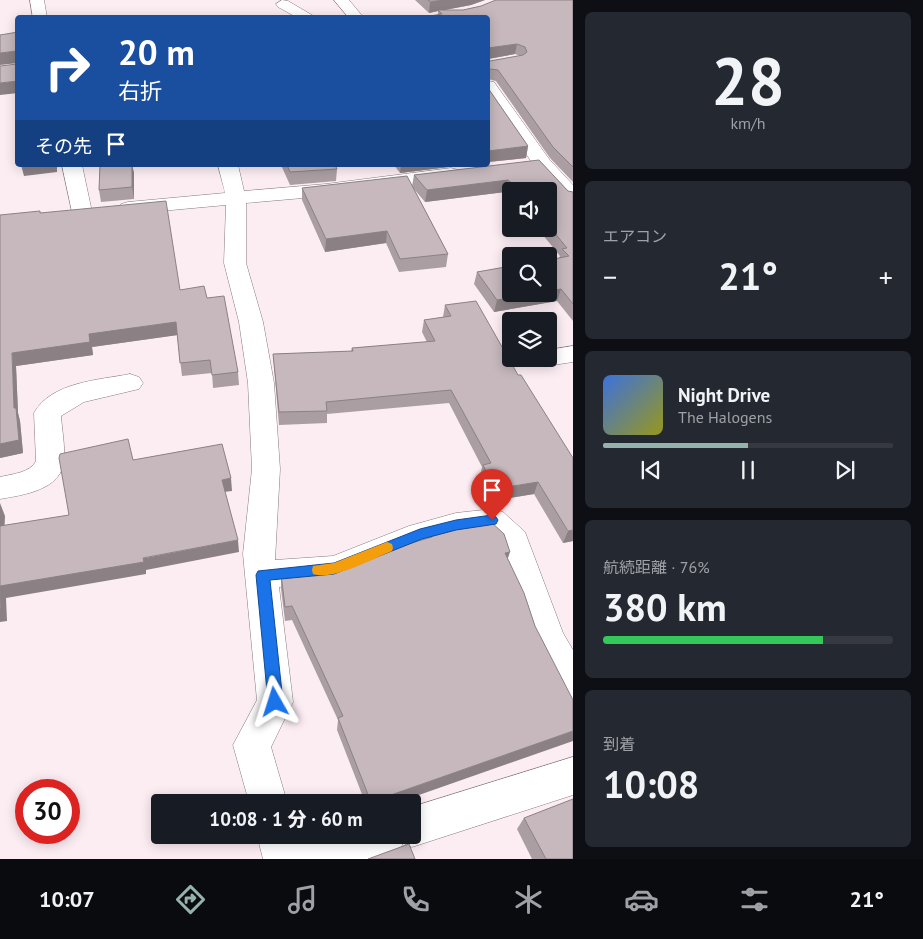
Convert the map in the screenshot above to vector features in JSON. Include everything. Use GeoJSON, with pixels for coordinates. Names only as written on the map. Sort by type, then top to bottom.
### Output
{"type":"FeatureCollection","features":[{"type":"Feature","properties":{"kind":"street"},"geometry":{"type":"LineString","coordinates":[[37,0],[40,15]]}},
{"type":"Feature","properties":{"kind":"street"},"geometry":{"type":"LineString","coordinates":[[341,0],[354,15]]}},
{"type":"Feature","properties":{"kind":"street"},"geometry":{"type":"LineString","coordinates":[[283,4],[304,15]]}},
{"type":"Feature","properties":{"kind":"street"},"geometry":{"type":"LineString","coordinates":[[490,90],[496,101],[542,163],[573,196]]}},
{"type":"Feature","properties":{"kind":"street"},"geometry":{"type":"LineString","coordinates":[[523,165],[542,163]]}},
{"type":"Feature","properties":{"kind":"street"},"geometry":{"type":"LineString","coordinates":[[73,167],[90,212],[326,190],[473,171]]}},
{"type":"Feature","properties":{"kind":"street"},"geometry":{"type":"LineString","coordinates":[[228,167],[236,198],[235,262],[251,322],[261,383],[266,468],[260,554],[275,702],[252,745],[266,794]]}},
{"type":"Feature","properties":{"kind":"street"},"geometry":{"type":"LineString","coordinates":[[0,488],[25,483],[44,474],[50,461],[47,413],[57,402],[130,383]]}},
{"type":"Feature","properties":{"kind":"street"},"geometry":{"type":"LineString","coordinates":[[262,575],[334,569],[420,534],[456,525],[492,520],[514,541],[548,639],[573,683]]}},
{"type":"Feature","properties":{"kind":"street"},"geometry":{"type":"LineString","coordinates":[[421,824],[573,776]]}},
{"type":"Feature","properties":{"kind":"street"},"geometry":{"type":"LineString","coordinates":[[279,844],[283,859]]}},
{"type":"Feature","properties":{"kind":"street"},"geometry":{"type":"LineString","coordinates":[[311,859],[358,844]]}},
{"type":"Feature","properties":{"kind":"building"},"geometry":{"type":"Polygon","coordinates":[[[428,0],[444,0],[430,2],[428,0]]]}},
{"type":"Feature","properties":{"kind":"building"},"geometry":{"type":"Polygon","coordinates":[[[496,0],[573,0],[573,167],[553,147],[498,70],[490,69],[490,61],[523,55],[527,52],[525,47],[517,44],[490,48],[490,15],[436,15],[442,14],[438,10],[463,10],[496,0]]]}},
{"type":"Feature","properties":{"kind":"building"},"geometry":{"type":"Polygon","coordinates":[[[15,32],[15,51],[0,53],[0,35],[15,32]]]}},
{"type":"Feature","properties":{"kind":"building"},"geometry":{"type":"Polygon","coordinates":[[[15,64],[15,81],[0,83],[0,66],[15,64]]]}},
{"type":"Feature","properties":{"kind":"building"},"geometry":{"type":"Polygon","coordinates":[[[490,91],[528,146],[490,151],[490,91]]]}},
{"type":"Feature","properties":{"kind":"building"},"geometry":{"type":"Polygon","coordinates":[[[539,160],[568,191],[573,192],[573,304],[561,289],[557,290],[557,258],[569,256],[562,249],[567,248],[557,236],[557,182],[510,182],[508,180],[427,190],[414,175],[539,160]]]}},
{"type":"Feature","properties":{"kind":"building"},"geometry":{"type":"Polygon","coordinates":[[[100,167],[132,167],[132,187],[99,190],[100,167]]]}},
{"type":"Feature","properties":{"kind":"building"},"geometry":{"type":"Polygon","coordinates":[[[288,167],[336,167],[337,169],[290,172],[288,167]]]}},
{"type":"Feature","properties":{"kind":"building"},"geometry":{"type":"Polygon","coordinates":[[[407,176],[448,254],[400,259],[387,231],[326,239],[302,188],[407,176]]]}},
{"type":"Feature","properties":{"kind":"building"},"geometry":{"type":"Polygon","coordinates":[[[166,201],[180,290],[204,286],[207,298],[224,296],[238,372],[212,375],[210,360],[180,363],[176,322],[89,334],[90,342],[12,353],[14,408],[16,408],[19,440],[0,444],[0,215],[166,201]]]}},
{"type":"Feature","properties":{"kind":"building"},"geometry":{"type":"Polygon","coordinates":[[[502,268],[502,299],[497,300],[477,272],[502,268]]]}},
{"type":"Feature","properties":{"kind":"building"},"geometry":{"type":"Polygon","coordinates":[[[476,301],[502,347],[502,367],[513,367],[518,375],[521,375],[573,458],[573,530],[568,531],[538,482],[495,489],[483,465],[491,463],[451,390],[326,402],[327,411],[279,412],[273,354],[353,351],[352,348],[435,341],[424,320],[451,316],[445,305],[476,301]]]}},
{"type":"Feature","properties":{"kind":"building"},"geometry":{"type":"Polygon","coordinates":[[[128,439],[133,460],[222,444],[231,478],[222,480],[238,540],[143,558],[144,562],[0,586],[0,526],[69,515],[59,458],[60,454],[128,439]]]}},
{"type":"Feature","properties":{"kind":"building"},"geometry":{"type":"Polygon","coordinates":[[[490,521],[504,534],[510,552],[505,553],[524,593],[535,626],[573,700],[573,731],[394,794],[368,794],[338,718],[343,716],[292,606],[285,607],[281,574],[336,569],[384,551],[432,537],[430,533],[460,524],[490,521]]]}},
{"type":"Feature","properties":{"kind":"building"},"geometry":{"type":"Polygon","coordinates":[[[573,799],[573,859],[546,859],[524,818],[573,799]]]}},
{"type":"Feature","properties":{"kind":"building"},"geometry":{"type":"Polygon","coordinates":[[[409,844],[415,859],[368,859],[409,844]]]}},
{"type":"Feature","properties":{"kind":"slow traffic"},"geometry":{"type":"LineString","coordinates":[[318,570],[334,569],[387,548]]}},
{"type":"Feature","properties":{"kind":"route"},"geometry":{"type":"LineString","coordinates":[[275,702],[262,575],[334,569],[420,534],[456,525],[492,520]]}}]}
